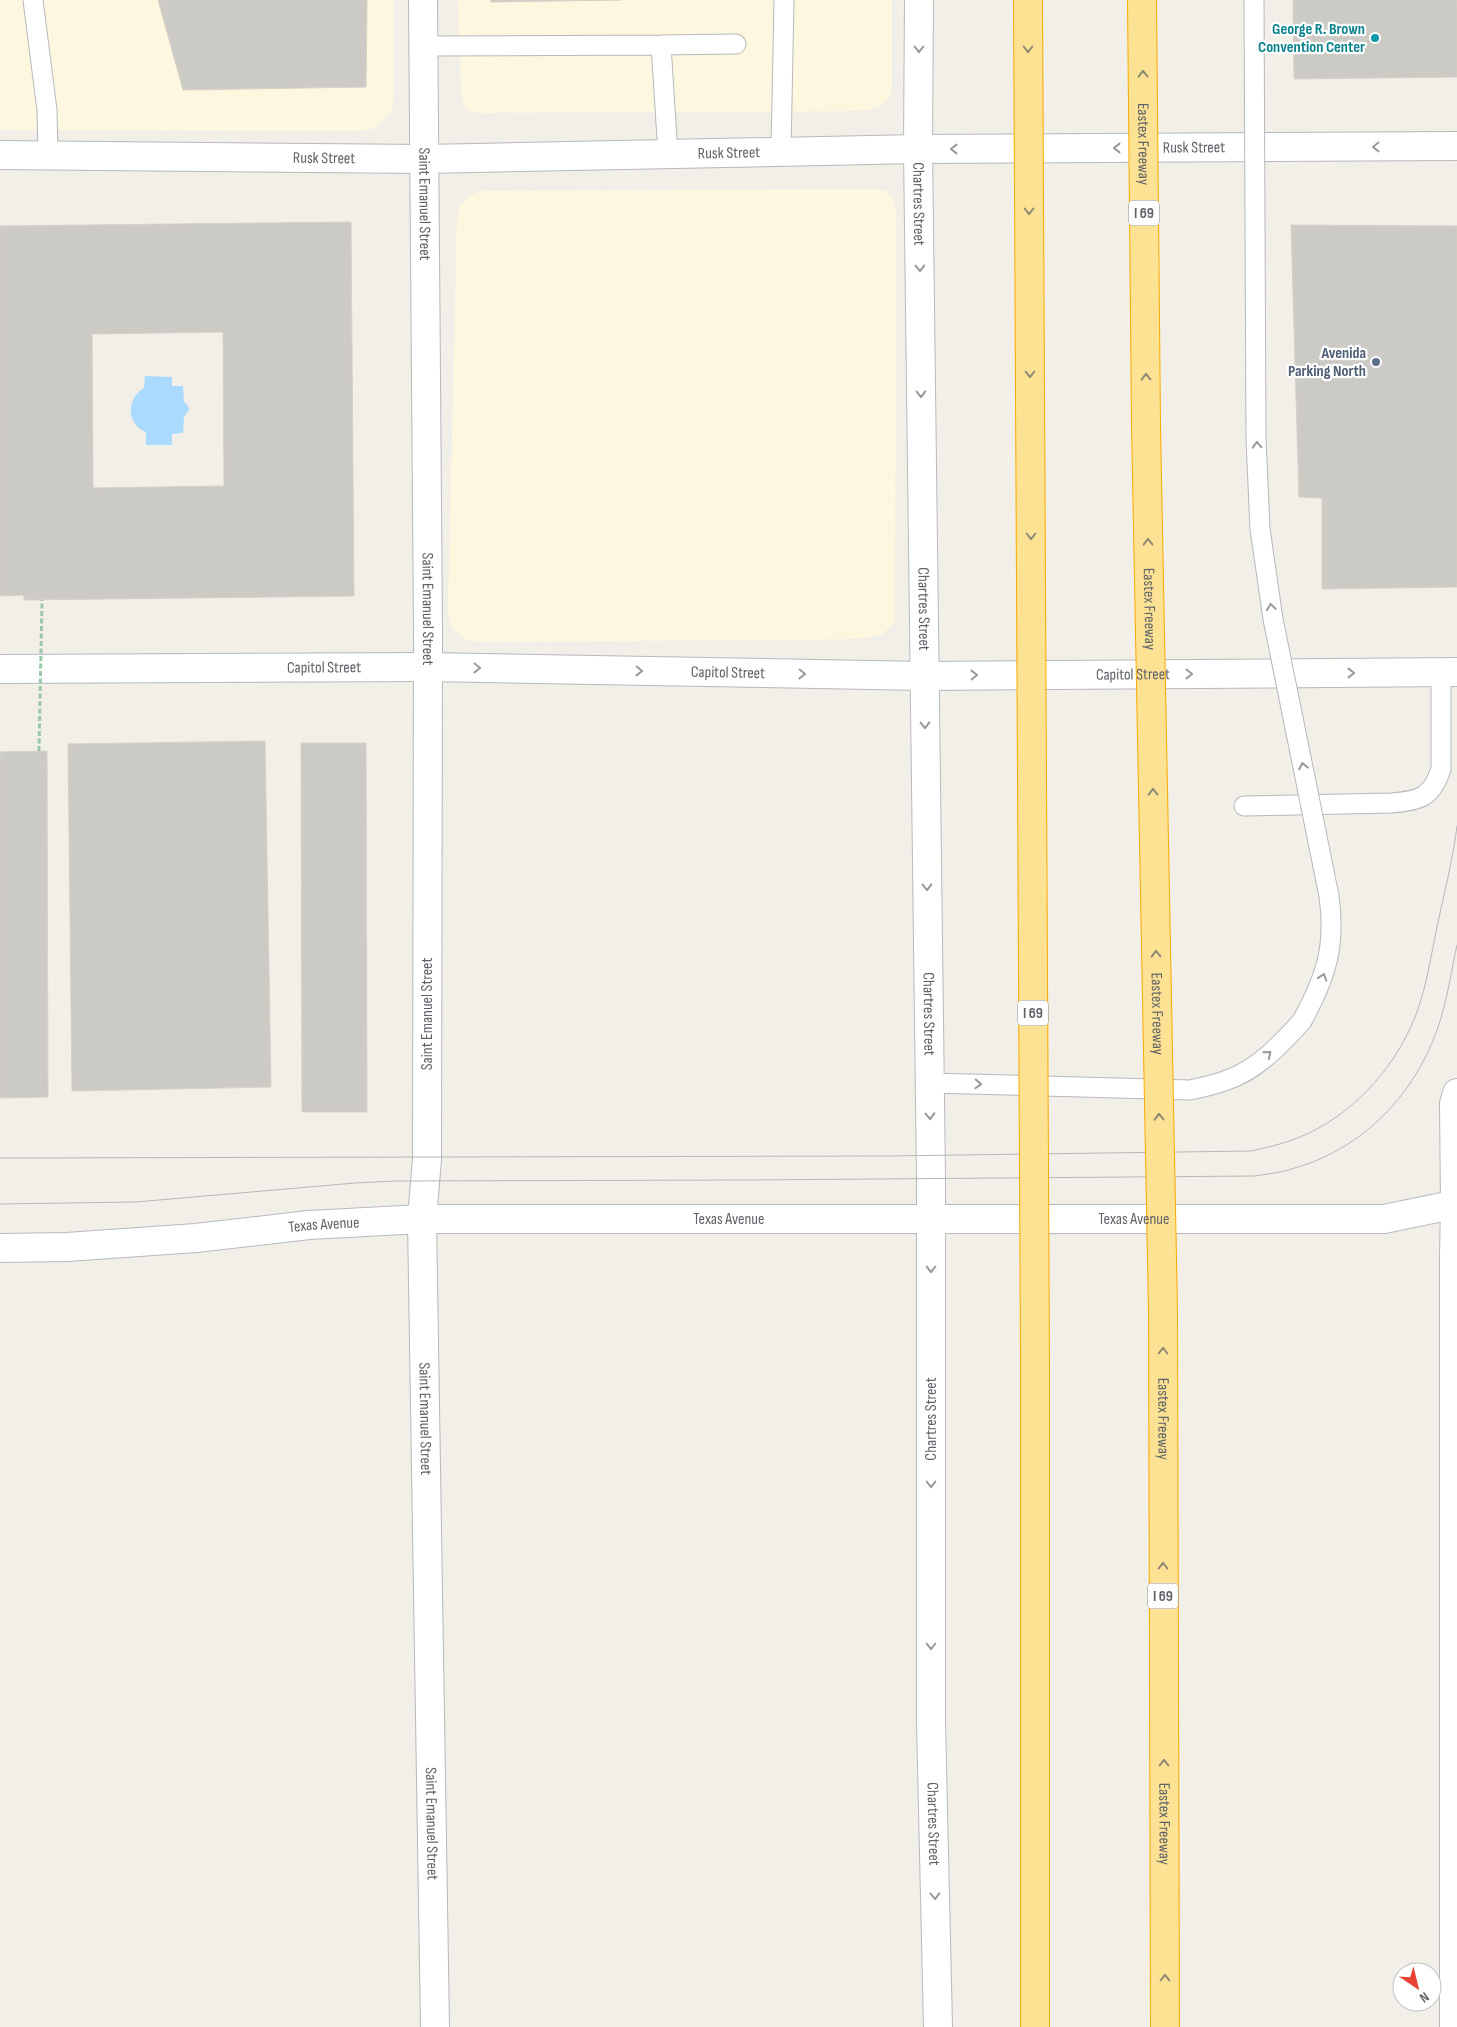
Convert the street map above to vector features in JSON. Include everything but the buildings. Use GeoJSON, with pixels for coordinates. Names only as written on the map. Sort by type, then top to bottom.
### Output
{"type":"FeatureCollection","features":[{"type":"Feature","properties":{"kind":"highway","name":"I 69"},"geometry":{"type":"LineString","coordinates":[[1028,0],[1035,1354],[1036,2027]]}},
{"type":"Feature","properties":{"kind":"highway","name":"Eastex Freeway"},"geometry":{"type":"LineString","coordinates":[[1142,0],[1146,426],[1162,1312],[1165,2027]]}},
{"type":"Feature","properties":{"kind":"street","name":"Saint Emanuel Street"},"geometry":{"type":"LineString","coordinates":[[424,0],[428,667],[427,1159],[422,1219],[435,2027]]}},
{"type":"Feature","properties":{"kind":"street","name":"Chartres Street"},"geometry":{"type":"LineString","coordinates":[[919,0],[918,149],[931,1220],[931,1722],[938,2027]]}},
{"type":"Feature","properties":{"kind":"street","name":"Rusk Street"},"geometry":{"type":"LineString","coordinates":[[0,155],[425,159],[918,149],[1457,146]]}},
{"type":"Feature","properties":{"kind":"street","name":"Capitol Street"},"geometry":{"type":"LineString","coordinates":[[0,669],[428,667],[925,676],[1449,672]]}},
{"type":"Feature","properties":{"kind":"street"},"geometry":{"type":"LineString","coordinates":[[1454,2027],[1454,1255],[1456,1204],[1454,1104],[1457,1093]]}},
{"type":"Feature","properties":{"kind":"street","name":"Texas Avenue"},"geometry":{"type":"LineString","coordinates":[[0,1248],[96,1245],[196,1238],[309,1225],[422,1219],[1384,1219],[1456,1204]]}},
{"type":"Feature","properties":{"kind":"lane"},"geometry":{"type":"LineString","coordinates":[[33,0],[47,110],[48,156]]}},
{"type":"Feature","properties":{"kind":"lane"},"geometry":{"type":"LineString","coordinates":[[781,152],[784,0]]}},
{"type":"Feature","properties":{"kind":"lane"},"geometry":{"type":"LineString","coordinates":[[930,1083],[1190,1090],[1228,1080],[1256,1064],[1282,1043],[1302,1021],[1324,976],[1331,946],[1332,922],[1329,896],[1273,619],[1260,530],[1256,439],[1254,0]]}},
{"type":"Feature","properties":{"kind":"lane"},"geometry":{"type":"LineString","coordinates":[[424,46],[736,44]]}},
{"type":"Feature","properties":{"kind":"lane"},"geometry":{"type":"LineString","coordinates":[[661,45],[668,154]]}},
{"type":"Feature","properties":{"kind":"lane"},"geometry":{"type":"LineString","coordinates":[[1244,806],[1411,802],[1428,794],[1436,784],[1441,769],[1449,672]]}},
{"type":"Feature","properties":{"kind":"path"},"geometry":{"type":"LineString","coordinates":[[39,751],[42,600]]}},
{"type":"Feature","properties":{"kind":"shaded area"},"geometry":{"type":"Polygon","coordinates":[[[0,0],[394,0],[394,100],[390,114],[376,128],[361,131],[0,130],[0,0]]]}},
{"type":"Feature","properties":{"kind":"shaded area"},"geometry":{"type":"Polygon","coordinates":[[[458,0],[892,0],[892,90],[886,102],[878,108],[862,111],[478,113],[466,109],[461,94],[458,0]]]}},
{"type":"Feature","properties":{"kind":"shaded area"},"geometry":{"type":"Polygon","coordinates":[[[885,190],[891,197],[896,210],[895,622],[881,635],[857,639],[494,642],[468,641],[453,629],[448,614],[457,219],[460,206],[469,196],[482,191],[885,190]]]}},
{"type":"Feature","properties":{"kind":"water"},"geometry":{"type":"Polygon","coordinates":[[[145,376],[172,377],[172,386],[183,386],[184,402],[189,410],[184,417],[183,433],[172,434],[172,445],[146,445],[146,432],[134,423],[131,410],[132,404],[138,392],[144,388],[145,376]]]}},
{"type":"Feature","properties":{"kind":"tram line"},"geometry":{"type":"LineString","coordinates":[[0,1158],[887,1156],[1251,1151],[1302,1136],[1327,1123],[1360,1098],[1375,1083],[1399,1049],[1409,1031],[1424,991],[1451,864],[1457,826]]}},
{"type":"Feature","properties":{"kind":"tram line"},"geometry":{"type":"LineString","coordinates":[[0,1204],[136,1202],[396,1181],[1255,1176],[1276,1173],[1314,1162],[1338,1150],[1360,1136],[1380,1119],[1398,1099],[1414,1078],[1427,1055],[1437,1030],[1457,945]]}},
{"type":"Feature","properties":{"kind":"place","name":"George R. Brown Convention Center"},"geometry":{"type":"Point","coordinates":[1375,38]}},
{"type":"Feature","properties":{"kind":"place","name":"Avenida Parking North"},"geometry":{"type":"Point","coordinates":[1376,362]}}]}
